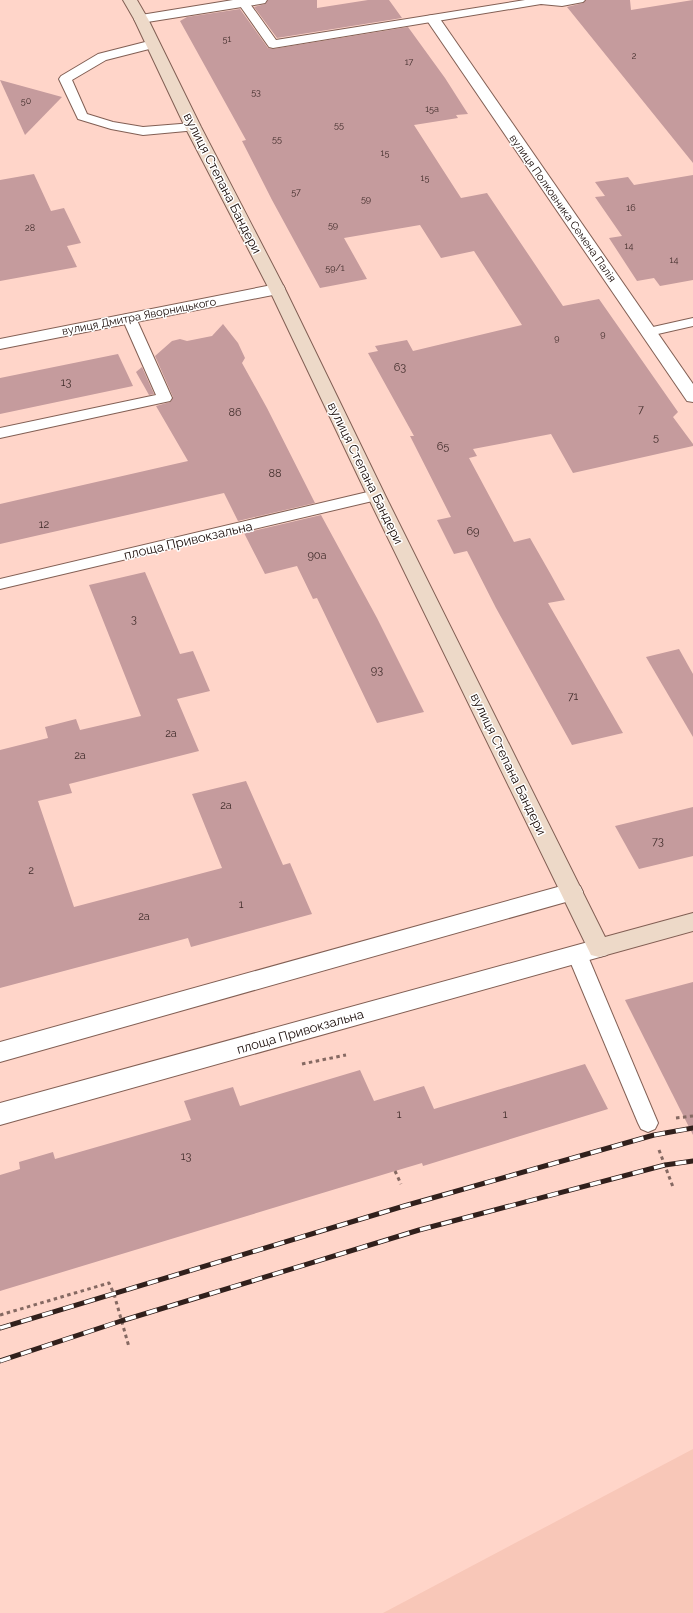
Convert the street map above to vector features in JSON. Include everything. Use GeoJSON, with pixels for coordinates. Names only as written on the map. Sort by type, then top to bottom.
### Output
{"type":"FeatureCollection","features":[{"type":"Feature","properties":{"kind":"street","name":"вулиця Степана Бандери"},"geometry":{"type":"LineString","coordinates":[[130,0],[141,19],[193,127],[277,288],[376,495],[599,948]]}},
{"type":"Feature","properties":{"kind":"street"},"geometry":{"type":"LineString","coordinates":[[141,19],[260,0]]}},
{"type":"Feature","properties":{"kind":"street","name":"вулиця Полковника Семена Палія"},"geometry":{"type":"LineString","coordinates":[[433,19],[693,397]]}},
{"type":"Feature","properties":{"kind":"street","name":"вулиця Дмитра Яворницького"},"geometry":{"type":"LineString","coordinates":[[0,344],[277,288]]}},
{"type":"Feature","properties":{"kind":"street"},"geometry":{"type":"LineString","coordinates":[[0,1052],[572,892]]}},
{"type":"Feature","properties":{"kind":"street"},"geometry":{"type":"LineString","coordinates":[[599,948],[693,922]]}},
{"type":"Feature","properties":{"kind":"street","name":"площа Привокзальна"},"geometry":{"type":"LineString","coordinates":[[0,1114],[599,948]]}},
{"type":"Feature","properties":{"kind":"lane"},"geometry":{"type":"LineString","coordinates":[[244,3],[273,44],[541,1],[562,3],[579,0]]}},
{"type":"Feature","properties":{"kind":"lane"},"geometry":{"type":"LineString","coordinates":[[153,44],[102,57],[65,80],[82,116],[111,125],[143,131],[193,127]]}},
{"type":"Feature","properties":{"kind":"lane"},"geometry":{"type":"LineString","coordinates":[[0,432],[165,398],[129,318]]}},
{"type":"Feature","properties":{"kind":"lane"},"geometry":{"type":"LineString","coordinates":[[649,332],[693,322]]}},
{"type":"Feature","properties":{"kind":"lane","name":"площа Привокзальна"},"geometry":{"type":"LineString","coordinates":[[0,584],[376,495]]}},
{"type":"Feature","properties":{"kind":"lane"},"geometry":{"type":"LineString","coordinates":[[577,954],[648,1123]]}},
{"type":"Feature","properties":{"kind":"path"},"geometry":{"type":"LineString","coordinates":[[648,1123],[673,1187]]}},
{"type":"Feature","properties":{"kind":"path"},"geometry":{"type":"LineString","coordinates":[[395,1171],[401,1184]]}},
{"type":"Feature","properties":{"kind":"path"},"geometry":{"type":"LineString","coordinates":[[0,1315],[109,1282],[114,1294],[129,1347]]}},
{"type":"Feature","properties":{"kind":"shaded area"},"geometry":{"type":"Polygon","coordinates":[[[693,1449],[693,1613],[383,1613],[693,1449]]]}},
{"type":"Feature","properties":{"kind":"building"},"geometry":{"type":"Polygon","coordinates":[[[268,0],[317,0],[317,8],[368,0],[389,0],[402,18],[277,38],[254,7],[265,4],[268,0]]]}},
{"type":"Feature","properties":{"kind":"building"},"geometry":{"type":"Polygon","coordinates":[[[586,0],[630,0],[631,10],[693,0],[693,163],[567,7],[583,3],[586,0]]]}},
{"type":"Feature","properties":{"kind":"building"},"geometry":{"type":"Polygon","coordinates":[[[240,9],[268,48],[273,49],[408,27],[445,78],[468,114],[456,115],[458,118],[414,125],[461,198],[487,193],[563,306],[599,299],[678,412],[673,417],[693,446],[573,473],[551,434],[473,449],[477,456],[469,458],[514,542],[530,538],[550,573],[565,600],[548,603],[623,733],[572,745],[496,608],[467,551],[454,554],[437,520],[451,517],[410,436],[414,436],[368,353],[378,351],[375,346],[407,340],[413,351],[522,325],[474,251],[441,258],[420,225],[344,238],[367,279],[320,288],[242,141],[246,140],[180,21],[187,17],[240,9]]]}},
{"type":"Feature","properties":{"kind":"building"},"geometry":{"type":"Polygon","coordinates":[[[0,80],[62,97],[25,135],[0,80]]]}},
{"type":"Feature","properties":{"kind":"building"},"geometry":{"type":"Polygon","coordinates":[[[34,174],[51,211],[64,208],[81,243],[67,246],[77,267],[0,281],[0,180],[34,174]]]}},
{"type":"Feature","properties":{"kind":"building"},"geometry":{"type":"Polygon","coordinates":[[[693,175],[693,280],[660,286],[654,278],[637,281],[609,238],[622,236],[595,197],[605,196],[595,182],[628,177],[634,185],[693,175]]]}},
{"type":"Feature","properties":{"kind":"building"},"geometry":{"type":"Polygon","coordinates":[[[223,324],[238,343],[245,358],[242,363],[267,408],[315,503],[238,521],[224,493],[0,544],[0,504],[188,461],[156,406],[170,402],[173,397],[155,356],[172,341],[180,339],[187,341],[212,336],[223,324]]]}},
{"type":"Feature","properties":{"kind":"building"},"geometry":{"type":"Polygon","coordinates":[[[118,354],[133,386],[0,414],[0,378],[118,354]]]}},
{"type":"Feature","properties":{"kind":"building"},"geometry":{"type":"Polygon","coordinates":[[[142,367],[154,394],[149,395],[136,372],[142,367]]]}},
{"type":"Feature","properties":{"kind":"building"},"geometry":{"type":"Polygon","coordinates":[[[321,515],[377,618],[424,712],[377,723],[317,598],[313,599],[297,566],[265,574],[244,533],[321,515]]]}},
{"type":"Feature","properties":{"kind":"building"},"geometry":{"type":"Polygon","coordinates":[[[145,572],[180,654],[193,651],[210,691],[177,699],[199,751],[69,784],[72,793],[38,801],[74,907],[222,868],[192,794],[246,781],[283,865],[290,863],[312,914],[191,947],[188,938],[0,988],[0,750],[48,738],[45,727],[76,719],[80,730],[141,716],[89,585],[145,572]]]}},
{"type":"Feature","properties":{"kind":"building"},"geometry":{"type":"Polygon","coordinates":[[[679,649],[693,674],[693,737],[646,657],[679,649]]]}},
{"type":"Feature","properties":{"kind":"building"},"geometry":{"type":"Polygon","coordinates":[[[693,807],[693,856],[639,869],[615,826],[693,807]]]}},
{"type":"Feature","properties":{"kind":"building"},"geometry":{"type":"Polygon","coordinates":[[[693,982],[693,1135],[625,1000],[693,982]]]}},
{"type":"Feature","properties":{"kind":"building"},"geometry":{"type":"Polygon","coordinates":[[[585,1064],[608,1109],[423,1166],[422,1163],[395,1171],[0,1291],[0,1175],[20,1169],[19,1162],[53,1152],[55,1159],[191,1120],[184,1101],[233,1087],[240,1106],[360,1070],[374,1101],[424,1086],[434,1109],[585,1064]]]}},
{"type":"Feature","properties":{"kind":"railway"},"geometry":{"type":"LineString","coordinates":[[0,1328],[404,1206],[654,1135],[693,1128]]}},
{"type":"Feature","properties":{"kind":"railway"},"geometry":{"type":"LineString","coordinates":[[0,1361],[121,1321],[419,1230],[665,1165],[693,1161]]}}]}
